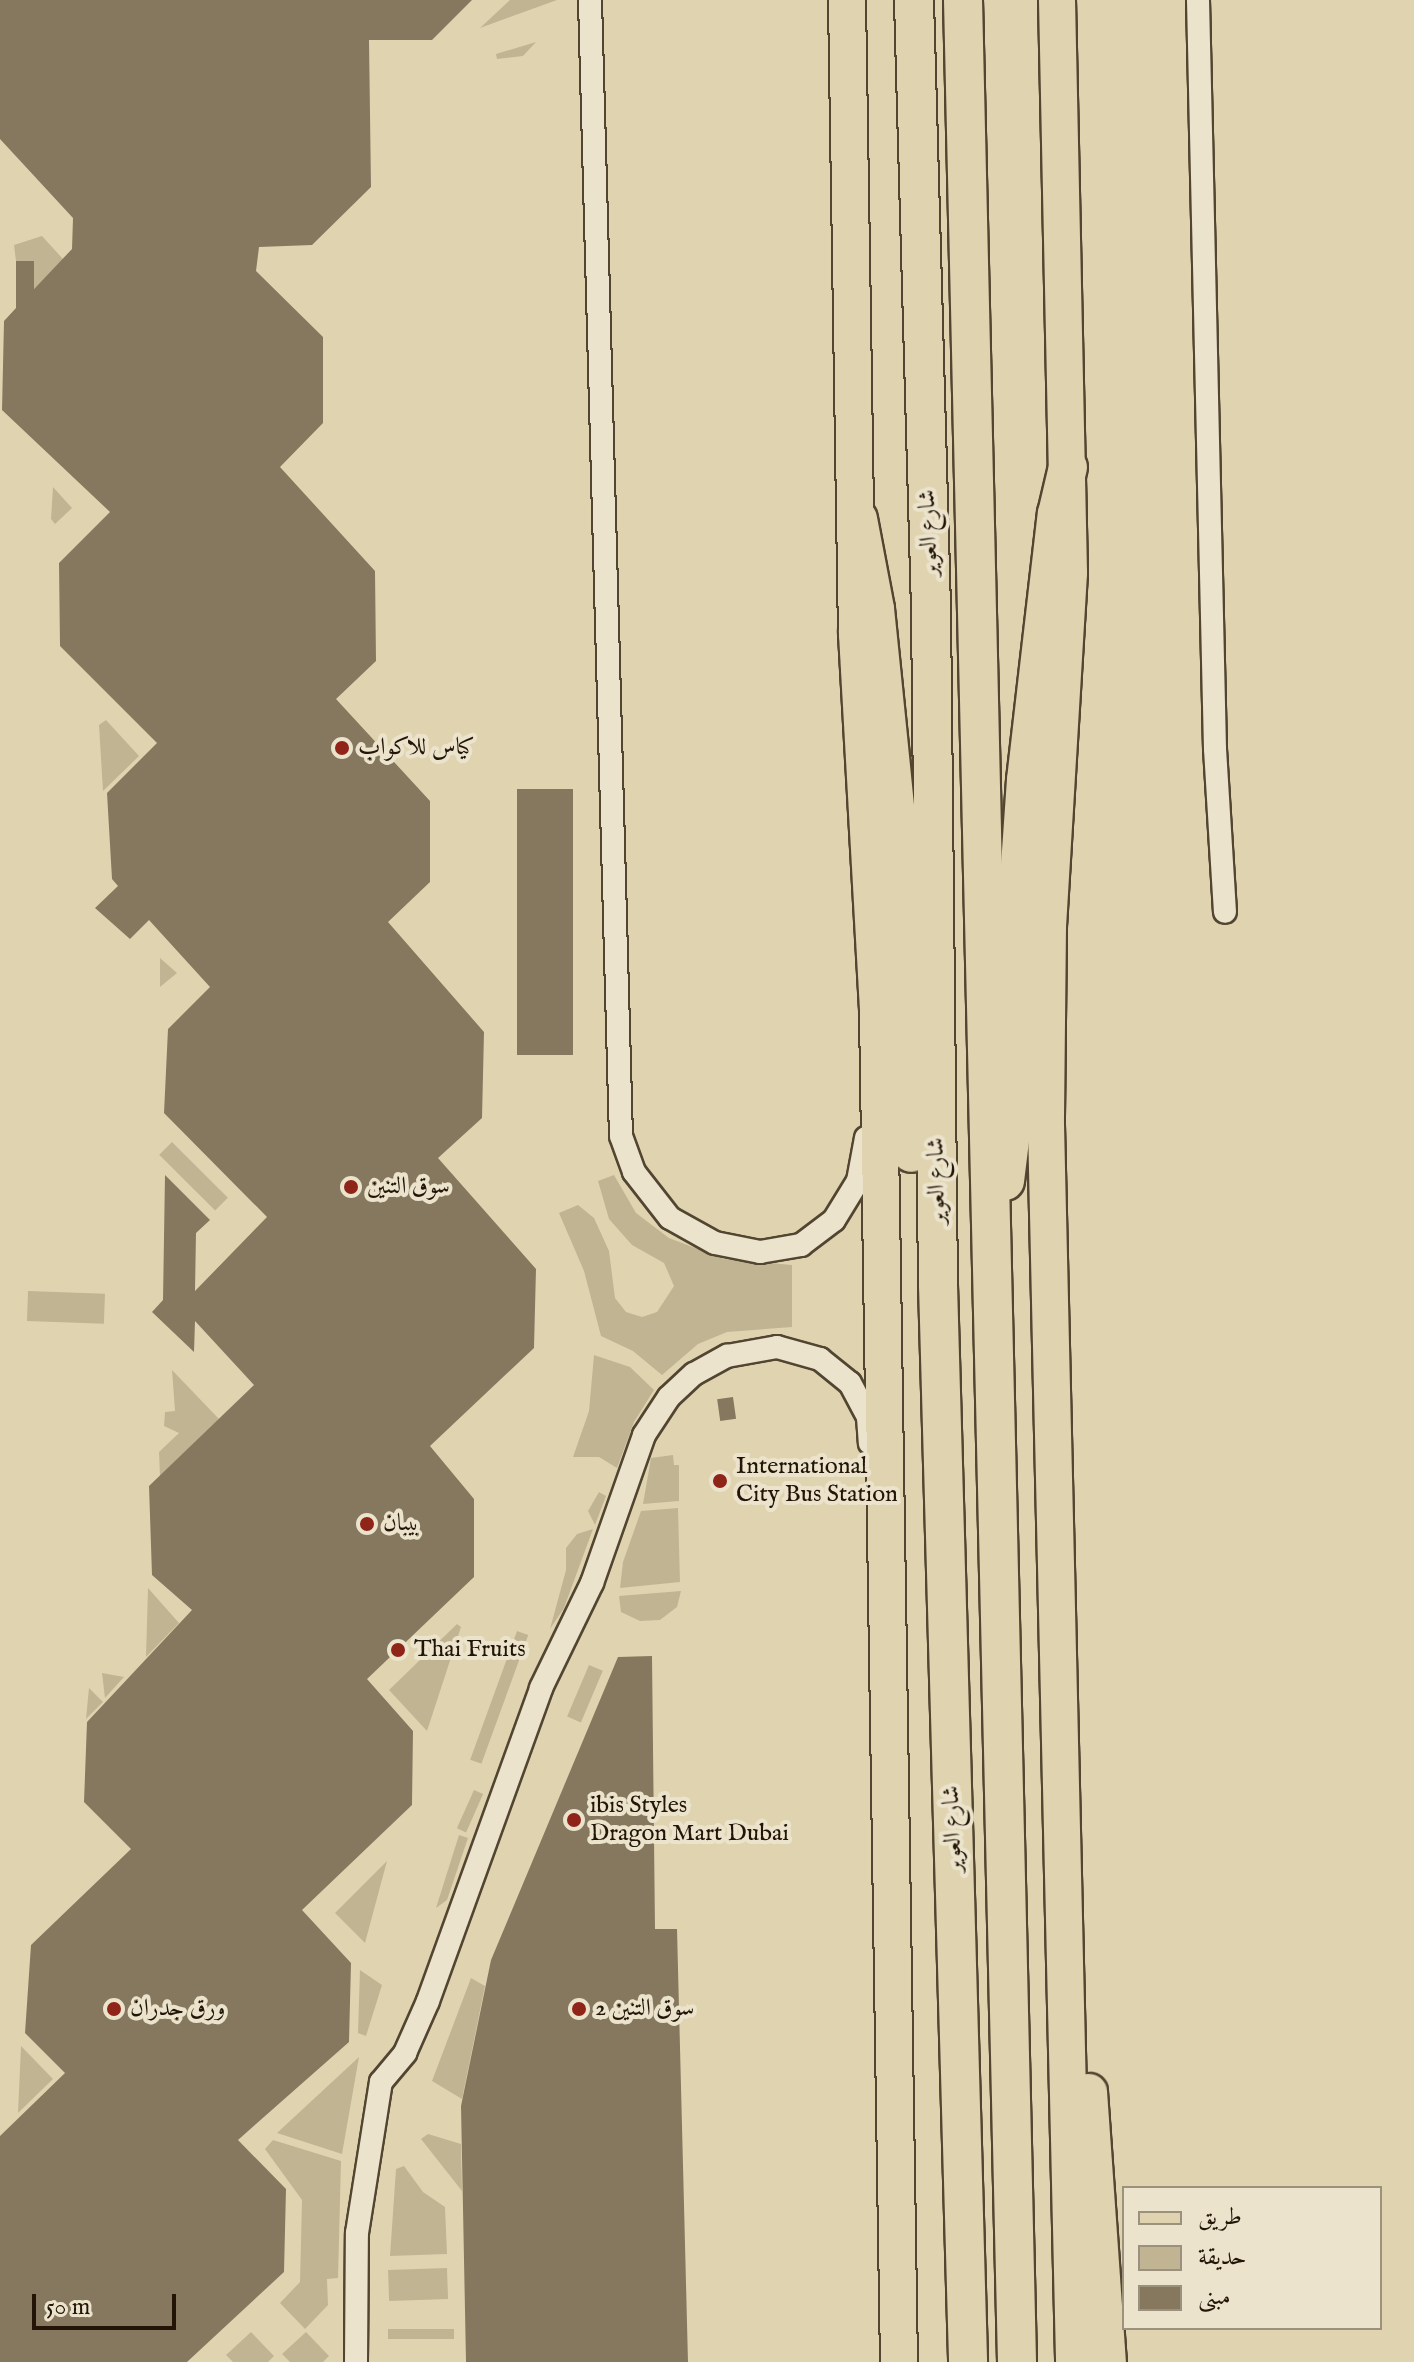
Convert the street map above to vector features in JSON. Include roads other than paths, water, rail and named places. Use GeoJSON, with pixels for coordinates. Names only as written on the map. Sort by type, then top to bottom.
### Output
{"type":"FeatureCollection","features":[{"type":"Feature","properties":{"kind":"highway","name":"شارع العوير"},"geometry":{"type":"LineString","coordinates":[[914,0],[931,608],[938,1285],[968,2362]]}},
{"type":"Feature","properties":{"kind":"highway","name":"شارع العوير"},"geometry":{"type":"LineString","coordinates":[[963,0],[988,1246],[1017,2362]]}},
{"type":"Feature","properties":{"kind":"highway"},"geometry":{"type":"LineString","coordinates":[[988,1246],[1013,1131],[1021,834],[1057,514],[1068,467]]}},
{"type":"Feature","properties":{"kind":"highway"},"geometry":{"type":"LineString","coordinates":[[858,519],[875,609],[898,837],[914,1186],[920,1230],[938,1285]]}},
{"type":"Feature","properties":{"kind":"main road"},"geometry":{"type":"LineString","coordinates":[[847,0],[858,519],[857,634],[878,1013],[899,2362]]}},
{"type":"Feature","properties":{"kind":"main road"},"geometry":{"type":"LineString","coordinates":[[1057,0],[1068,467],[1067,625],[1046,1009],[1049,1358],[1063,1783],[1074,2362]]}},
{"type":"Feature","properties":{"kind":"main road"},"geometry":{"type":"LineString","coordinates":[[1063,1783],[1079,1932],[1108,2362]]}},
{"type":"Feature","properties":{"kind":"street"},"geometry":{"type":"LineString","coordinates":[[590,0],[619,1099],[626,1154],[656,1204],[685,1230],[746,1251],[788,1249],[825,1230],[852,1195],[862,1167],[878,1013]]}},
{"type":"Feature","properties":{"kind":"street"},"geometry":{"type":"LineString","coordinates":[[1198,0],[1215,749],[1225,912]]}},
{"type":"Feature","properties":{"kind":"street"},"geometry":{"type":"LineString","coordinates":[[356,2362],[357,2233],[381,2082],[405,2053],[428,2001],[545,1679],[603,1556],[636,1454],[669,1397],[694,1374],[727,1356],[777,1347],[820,1359],[850,1383],[868,1417],[877,1571],[890,1632]]}},
{"type":"Feature","properties":{"kind":"place","name":"كياس للاكواب"},"geometry":{"type":"Point","coordinates":[342,748]}},
{"type":"Feature","properties":{"kind":"place","name":"سوق التنين"},"geometry":{"type":"Point","coordinates":[351,1187]}},
{"type":"Feature","properties":{"kind":"place","name":"International City Bus Station"},"geometry":{"type":"Point","coordinates":[720,1481]}},
{"type":"Feature","properties":{"kind":"place","name":"بيبان"},"geometry":{"type":"Point","coordinates":[367,1524]}},
{"type":"Feature","properties":{"kind":"place","name":"Thai Fruits"},"geometry":{"type":"Point","coordinates":[398,1650]}},
{"type":"Feature","properties":{"kind":"place","name":"ibis Styles Dragon Mart Dubai"},"geometry":{"type":"Point","coordinates":[574,1820]}},
{"type":"Feature","properties":{"kind":"place","name":"ورق جدران"},"geometry":{"type":"Point","coordinates":[114,2009]}},
{"type":"Feature","properties":{"kind":"place","name":"سوق التنين 2"},"geometry":{"type":"Point","coordinates":[579,2009]}}]}
